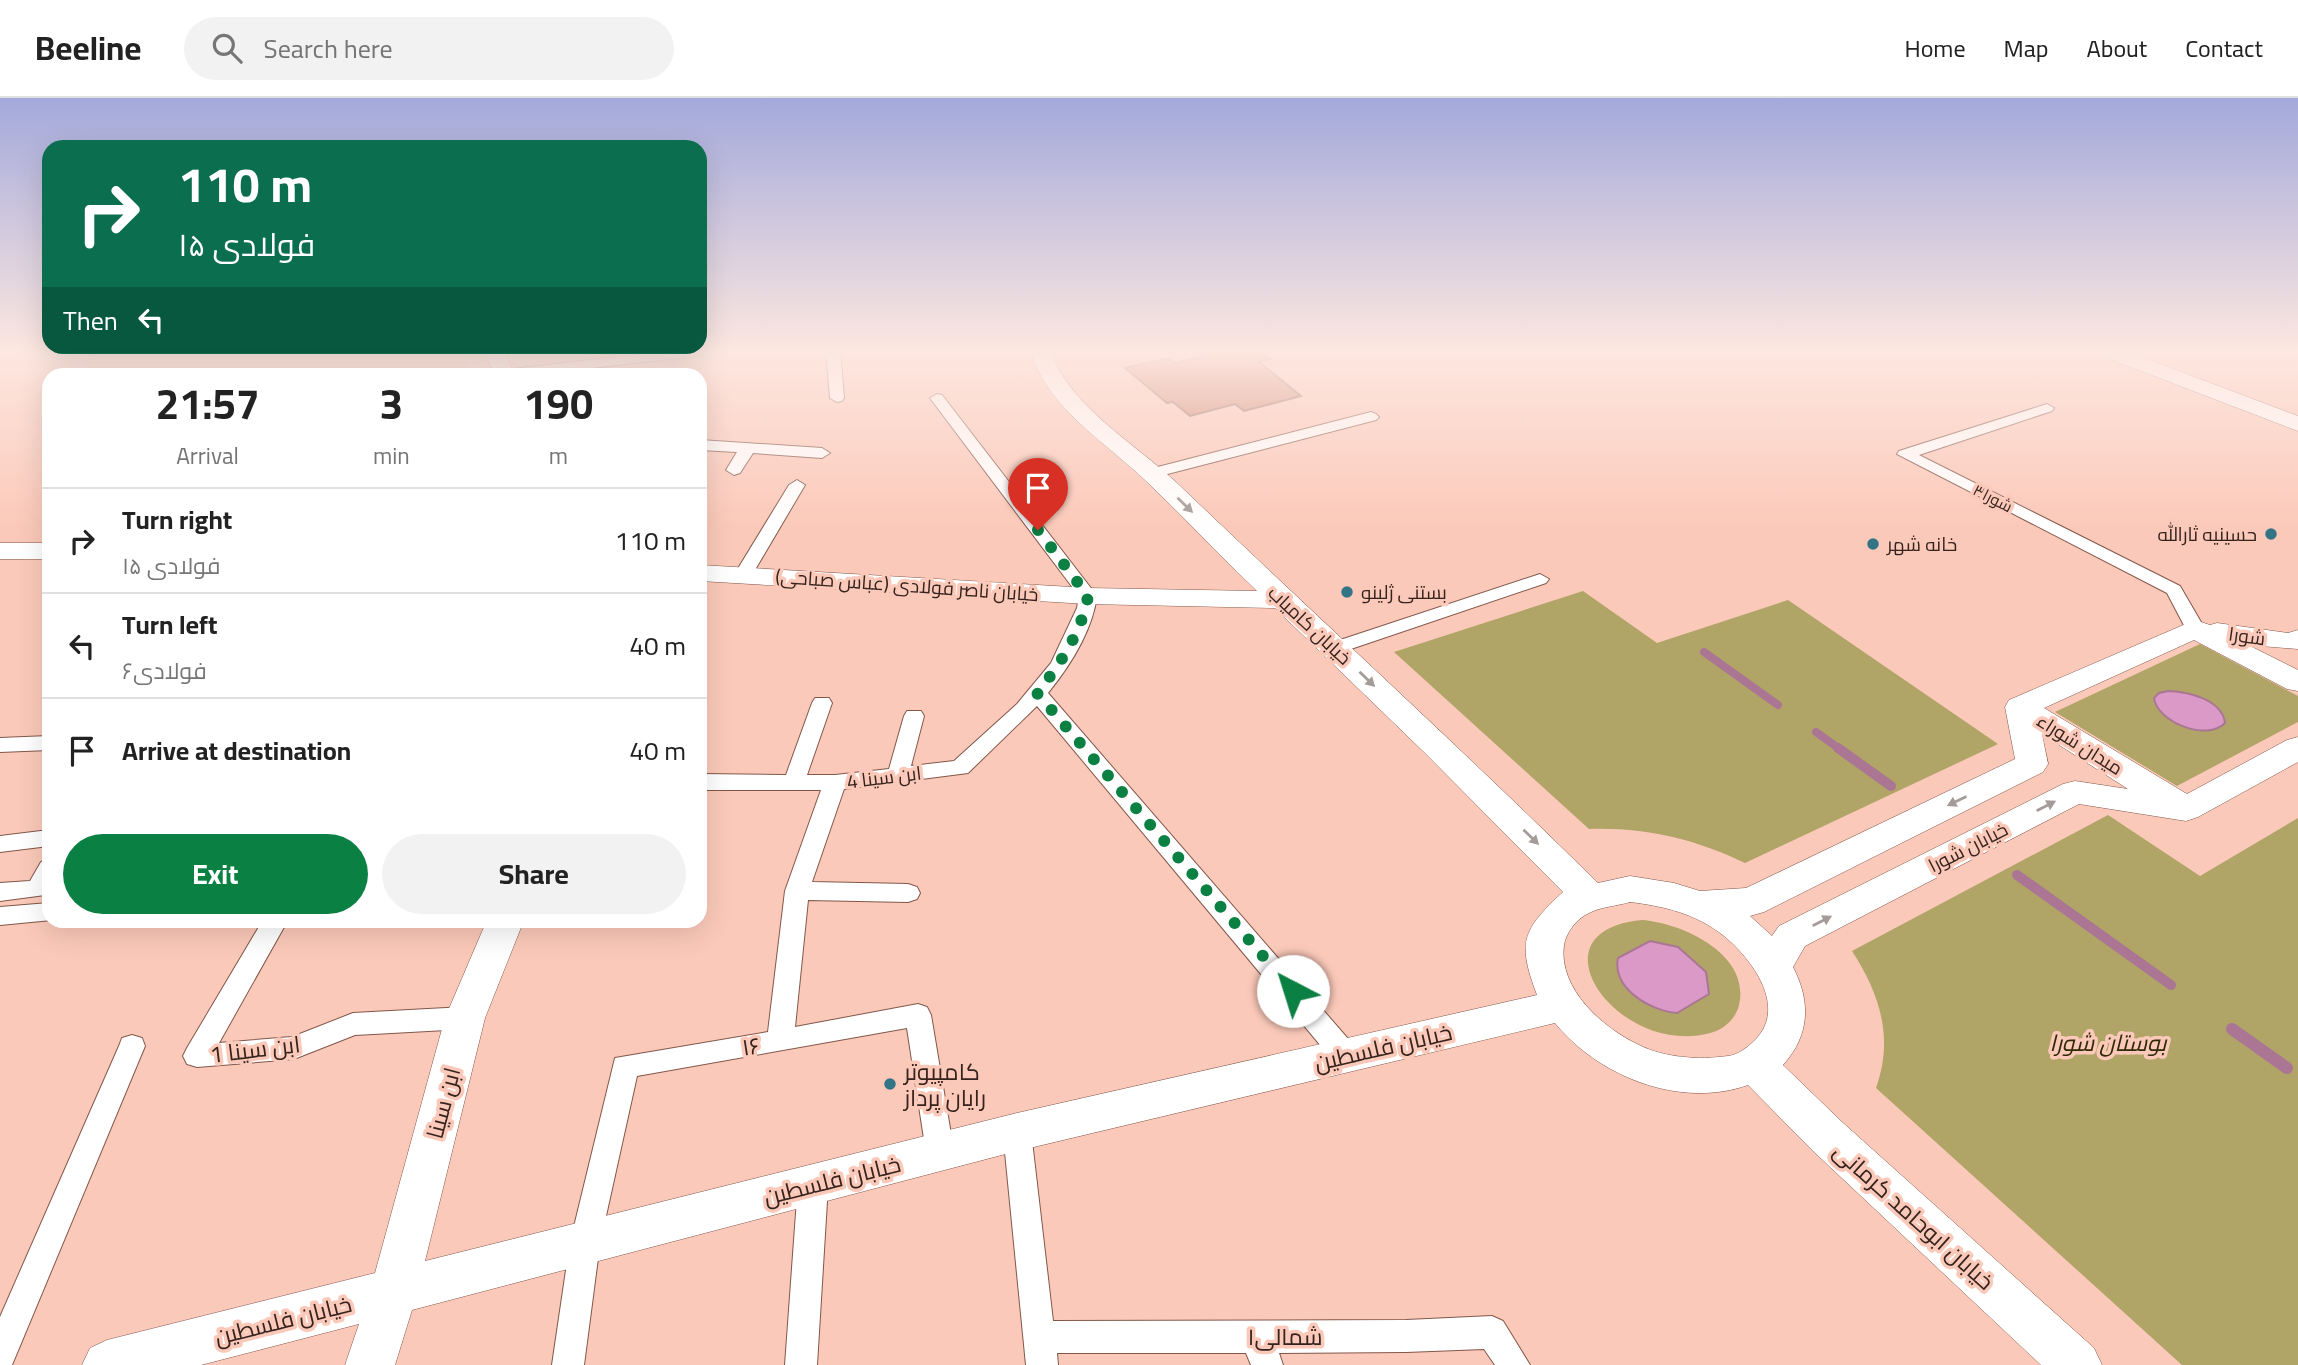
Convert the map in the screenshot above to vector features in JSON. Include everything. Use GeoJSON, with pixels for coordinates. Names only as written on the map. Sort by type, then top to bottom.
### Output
{"type":"FeatureCollection","features":[{"type":"Feature","properties":{"kind":"main road","name":"خیابان کامیاب"},"geometry":{"type":"LineString","coordinates":[[1081,409],[1335,648],[1588,895]]}},
{"type":"Feature","properties":{"kind":"main road"},"geometry":{"type":"LineString","coordinates":[[2259,409],[2298,424]]}},
{"type":"Feature","properties":{"kind":"main road"},"geometry":{"type":"LineString","coordinates":[[0,551],[42,551]]}},
{"type":"Feature","properties":{"kind":"main road","name":"خیابان ناصر فولادی (عباس صباحی)"},"geometry":{"type":"LineString","coordinates":[[707,573],[1088,596],[1281,600]]}},
{"type":"Feature","properties":{"kind":"main road"},"geometry":{"type":"LineString","coordinates":[[2195,629],[2298,682]]}},
{"type":"Feature","properties":{"kind":"main road","name":"شورا"},"geometry":{"type":"LineString","coordinates":[[2195,629],[2292,642],[2298,639]]}},
{"type":"Feature","properties":{"kind":"main road","name":"میدان شوراء"},"geometry":{"type":"LineString","coordinates":[[2020,707],[2195,629]]}},
{"type":"Feature","properties":{"kind":"main road"},"geometry":{"type":"LineString","coordinates":[[1700,904],[1751,902],[2032,764],[2020,707]]}},
{"type":"Feature","properties":{"kind":"main road","name":"میدان شوراء"},"geometry":{"type":"LineString","coordinates":[[2020,707],[2186,809]]}},
{"type":"Feature","properties":{"kind":"main road"},"geometry":{"type":"LineString","coordinates":[[2186,809],[2298,748]]}},
{"type":"Feature","properties":{"kind":"main road","name":"خیابان شورا"},"geometry":{"type":"LineString","coordinates":[[1774,966],[1792,936],[2075,792],[2186,809]]}},
{"type":"Feature","properties":{"kind":"main road"},"geometry":{"type":"LineString","coordinates":[[1619,889],[1653,890],[1700,904],[1743,931],[1761,948],[1783,985],[1786,1022],[1781,1038],[1770,1053],[1755,1064],[1735,1072],[1689,1077],[1639,1065],[1594,1039],[1560,1006],[1544,966],[1546,939],[1558,916],[1571,904],[1588,895],[1619,889]]}},
{"type":"Feature","properties":{"kind":"main road","name":"ابن سینا"},"geometry":{"type":"LineString","coordinates":[[370,1365],[394,1291],[465,1018],[503,928]]}},
{"type":"Feature","properties":{"kind":"main road","name":"خیابان فلسطین"},"geometry":{"type":"LineString","coordinates":[[124,1363],[1017,1132],[1560,1006]]}},
{"type":"Feature","properties":{"kind":"main road","name":"خیابان ابوحامد کرمانی"},"geometry":{"type":"LineString","coordinates":[[1755,1064],[1827,1136],[2077,1365]]}},
{"type":"Feature","properties":{"kind":"street"},"geometry":{"type":"LineString","coordinates":[[946,409],[1088,596]]}},
{"type":"Feature","properties":{"kind":"street","name":"شورا۳"},"geometry":{"type":"LineString","coordinates":[[2044,409],[1905,454],[2174,590],[2195,629]]}},
{"type":"Feature","properties":{"kind":"street"},"geometry":{"type":"LineString","coordinates":[[1152,473],[1371,417]]}},
{"type":"Feature","properties":{"kind":"street"},"geometry":{"type":"LineString","coordinates":[[707,445],[822,453]]}},
{"type":"Feature","properties":{"kind":"street"},"geometry":{"type":"LineString","coordinates":[[734,470],[748,448]]}},
{"type":"Feature","properties":{"kind":"street"},"geometry":{"type":"LineString","coordinates":[[743,575],[797,485]]}},
{"type":"Feature","properties":{"kind":"street"},"geometry":{"type":"LineString","coordinates":[[1335,648],[1540,579]]}},
{"type":"Feature","properties":{"kind":"street","name":"ابن سینا 4"},"geometry":{"type":"LineString","coordinates":[[707,782],[835,783],[960,768],[1024,709],[1060,665],[1086,608],[1088,596]]}},
{"type":"Feature","properties":{"kind":"street"},"geometry":{"type":"LineString","coordinates":[[1037,693],[1346,1056]]}},
{"type":"Feature","properties":{"kind":"street"},"geometry":{"type":"LineString","coordinates":[[794,782],[822,703]]}},
{"type":"Feature","properties":{"kind":"street"},"geometry":{"type":"LineString","coordinates":[[898,776],[915,716]]}},
{"type":"Feature","properties":{"kind":"street"},"geometry":{"type":"LineString","coordinates":[[0,745],[42,743]]}},
{"type":"Feature","properties":{"kind":"street"},"geometry":{"type":"LineString","coordinates":[[780,1041],[797,891],[835,783]]}},
{"type":"Feature","properties":{"kind":"street"},"geometry":{"type":"LineString","coordinates":[[0,844],[42,839]]}},
{"type":"Feature","properties":{"kind":"street"},"geometry":{"type":"LineString","coordinates":[[0,892],[37,889],[42,880]]}},
{"type":"Feature","properties":{"kind":"street"},"geometry":{"type":"LineString","coordinates":[[797,891],[908,893]]}},
{"type":"Feature","properties":{"kind":"street"},"geometry":{"type":"LineString","coordinates":[[0,916],[42,913]]}},
{"type":"Feature","properties":{"kind":"street","name":"ابن سینا 1"},"geometry":{"type":"LineString","coordinates":[[271,928],[197,1056],[294,1048],[353,1024],[465,1018]]}},
{"type":"Feature","properties":{"kind":"street","name":"۱۶"},"geometry":{"type":"LineString","coordinates":[[585,1243],[625,1066],[918,1015],[940,1152]]}},
{"type":"Feature","properties":{"kind":"street"},"geometry":{"type":"LineString","coordinates":[[0,1355],[132,1046]]}},
{"type":"Feature","properties":{"kind":"street"},"geometry":{"type":"LineString","coordinates":[[1017,1132],[1040,1351]]}},
{"type":"Feature","properties":{"kind":"street"},"geometry":{"type":"LineString","coordinates":[[802,1365],[813,1185]]}},
{"type":"Feature","properties":{"kind":"street"},"geometry":{"type":"LineString","coordinates":[[568,1365],[585,1243]]}},
{"type":"Feature","properties":{"kind":"street","name":"شمالی۱"},"geometry":{"type":"LineString","coordinates":[[1040,1351],[1262,1351],[1406,1336],[1492,1332],[1514,1365]]}},
{"type":"Feature","properties":{"kind":"green space"},"geometry":{"type":"Polygon","coordinates":[[[1583,591],[1657,643],[1788,600],[1998,744],[1745,863],[1707,847],[1669,836],[1630,830],[1589,829],[1394,652],[1583,591]]]}},
{"type":"Feature","properties":{"kind":"green space"},"geometry":{"type":"Polygon","coordinates":[[[2200,644],[2298,696],[2298,722],[2177,786],[2055,712],[2200,644]],[[2180,692],[2198,730],[2221,728],[2207,701],[2180,692]]]}},
{"type":"Feature","properties":{"kind":"green space","name":"بوستان شورا"},"geometry":{"type":"Polygon","coordinates":[[[2108,815],[2200,876],[2298,818],[2298,1365],[2182,1365],[1876,1088],[1884,1052],[1884,1034],[1877,1000],[1852,951],[2108,815]]]}},
{"type":"Feature","properties":{"kind":"green space"},"geometry":{"type":"Polygon","coordinates":[[[1642,920],[1676,927],[1710,944],[1724,956],[1735,971],[1740,987],[1737,1010],[1724,1027],[1710,1033],[1676,1036],[1645,1027],[1618,1011],[1598,990],[1589,967],[1591,946],[1608,929],[1642,920]]]}},
{"type":"Feature","properties":{"kind":"shaded area"},"geometry":{"type":"Polygon","coordinates":[[[2168,691],[2203,698],[2218,708],[2225,723],[2217,728],[2195,730],[2173,721],[2157,707],[2154,698],[2159,693],[2168,691]]]}},
{"type":"Feature","properties":{"kind":"shaded area"},"geometry":{"type":"Polygon","coordinates":[[[1650,941],[1678,947],[1706,972],[1709,994],[1677,1013],[1645,1003],[1627,988],[1618,969],[1618,958],[1650,941]]]}},
{"type":"Feature","properties":{"kind":"building"},"geometry":{"type":"Polygon","coordinates":[[[1182,409],[1216,409],[1190,416],[1182,409]]]}},
{"type":"Feature","properties":{"kind":"waterway"},"geometry":{"type":"LineString","coordinates":[[1704,652],[1778,705]]}},
{"type":"Feature","properties":{"kind":"waterway"},"geometry":{"type":"LineString","coordinates":[[1816,732],[1841,750]]}},
{"type":"Feature","properties":{"kind":"waterway"},"geometry":{"type":"LineString","coordinates":[[1838,748],[1891,786]]}},
{"type":"Feature","properties":{"kind":"waterway"},"geometry":{"type":"LineString","coordinates":[[2017,875],[2171,985]]}},
{"type":"Feature","properties":{"kind":"waterway"},"geometry":{"type":"LineString","coordinates":[[2232,1029],[2287,1068]]}},
{"type":"Feature","properties":{"kind":"place","name":"حسینیه ثارالله"},"geometry":{"type":"Point","coordinates":[2271,534]}},
{"type":"Feature","properties":{"kind":"place","name":"خانه شهر"},"geometry":{"type":"Point","coordinates":[1873,544]}},
{"type":"Feature","properties":{"kind":"place","name":"بستنی ژلینو"},"geometry":{"type":"Point","coordinates":[1347,592]}},
{"type":"Feature","properties":{"kind":"place","name":"کامپیوتر رایان پرداز"},"geometry":{"type":"Point","coordinates":[890,1084]}},
{"type":"Feature","properties":{"kind":"route"},"geometry":{"type":"LineString","coordinates":[[1038,530],[1088,596],[1086,608],[1060,665],[1037,693],[1293,991]]}}]}
